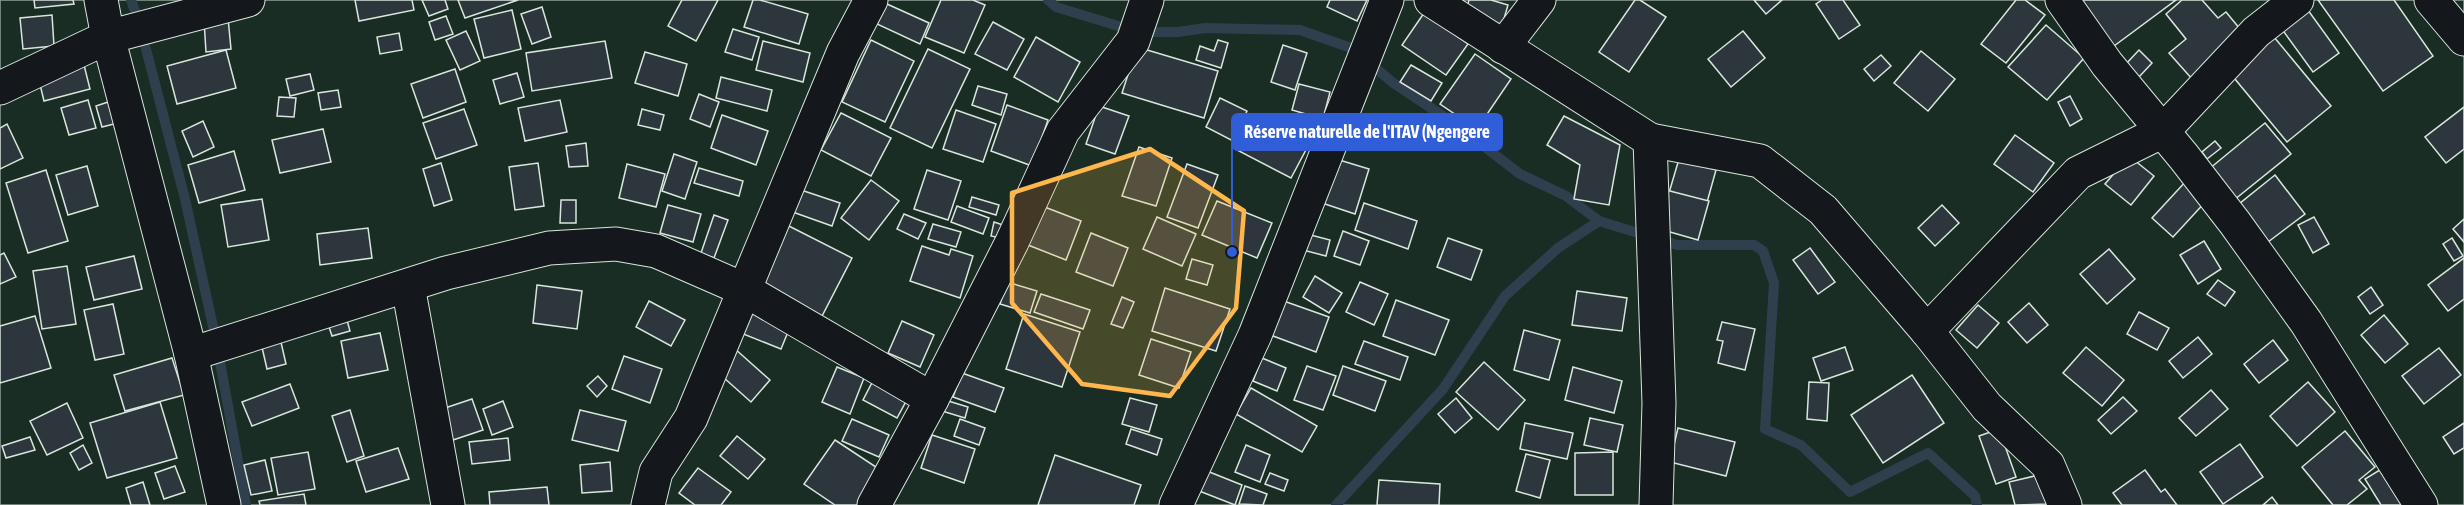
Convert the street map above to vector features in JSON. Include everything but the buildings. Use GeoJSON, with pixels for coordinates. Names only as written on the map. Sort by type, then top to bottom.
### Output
{"type":"FeatureCollection","features":[{"type":"Feature","properties":{"kind":"street"},"geometry":{"type":"LineString","coordinates":[[101,0],[108,37],[209,348],[224,505]]}},
{"type":"Feature","properties":{"kind":"street"},"geometry":{"type":"LineString","coordinates":[[0,88],[108,37],[248,0]]}},
{"type":"Feature","properties":{"kind":"street"},"geometry":{"type":"LineString","coordinates":[[648,505],[656,472],[691,418],[843,53],[871,0]]}},
{"type":"Feature","properties":{"kind":"street"},"geometry":{"type":"LineString","coordinates":[[1176,505],[1255,335],[1388,0]]}},
{"type":"Feature","properties":{"kind":"street"},"geometry":{"type":"LineString","coordinates":[[1431,0],[1650,140],[1760,161],[1823,210],[1928,331],[1987,407],[2048,465],[2065,505]]}},
{"type":"Feature","properties":{"kind":"street"},"geometry":{"type":"LineString","coordinates":[[1503,47],[1539,0]]}},
{"type":"Feature","properties":{"kind":"street"},"geometry":{"type":"LineString","coordinates":[[2062,0],[2107,64],[2235,223],[2306,322],[2421,505]]}},
{"type":"Feature","properties":{"kind":"street"},"geometry":{"type":"LineString","coordinates":[[1928,331],[2078,173],[2163,131],[2256,32],[2297,0]]}},
{"type":"Feature","properties":{"kind":"street"},"geometry":{"type":"LineString","coordinates":[[2431,0],[2464,39]]}},
{"type":"Feature","properties":{"kind":"street"},"geometry":{"type":"LineString","coordinates":[[874,505],[932,399],[1012,242],[1063,131],[1140,20]]}},
{"type":"Feature","properties":{"kind":"street"},"geometry":{"type":"LineString","coordinates":[[1650,140],[1659,403],[1656,505]]}},
{"type":"Feature","properties":{"kind":"street"},"geometry":{"type":"LineString","coordinates":[[209,348],[446,273],[549,248],[616,244],[656,251],[743,289],[932,399]]}},
{"type":"Feature","properties":{"kind":"street"},"geometry":{"type":"LineString","coordinates":[[408,286],[448,505]]}},
{"type":"Feature","properties":{"kind":"highlighted area"},"geometry":{"type":"Polygon","coordinates":[[[1150,149],[1244,211],[1236,308],[1170,396],[1082,384],[1012,303],[1012,193],[1150,149]]]}},
{"type":"Feature","properties":{"kind":"green space"},"geometry":{"type":"Polygon","coordinates":[[[0,0],[2464,0],[2464,505],[0,505],[0,0]]]}},
{"type":"Feature","properties":{"kind":"waterway"},"geometry":{"type":"LineString","coordinates":[[131,0],[139,22],[185,199],[216,340],[246,505]]}},
{"type":"Feature","properties":{"kind":"waterway"},"geometry":{"type":"LineString","coordinates":[[1048,0],[1056,7],[1138,32],[1178,32],[1205,28],[1300,30],[1354,49],[1392,82],[1455,124],[1520,174],[1566,196],[1599,221],[1677,245],[1754,245],[1763,251],[1774,283],[1765,429],[1801,445],[1850,492],[1928,453],[1975,496],[1977,505]]}},
{"type":"Feature","properties":{"kind":"waterway"},"geometry":{"type":"LineString","coordinates":[[1336,505],[1443,389],[1505,296],[1558,248],[1599,221]]}},
{"type":"Feature","properties":{"kind":"place","name":"Réserve naturelle de l'ITAV (Ngengere"},"geometry":{"type":"Point","coordinates":[1232,252]}}]}
